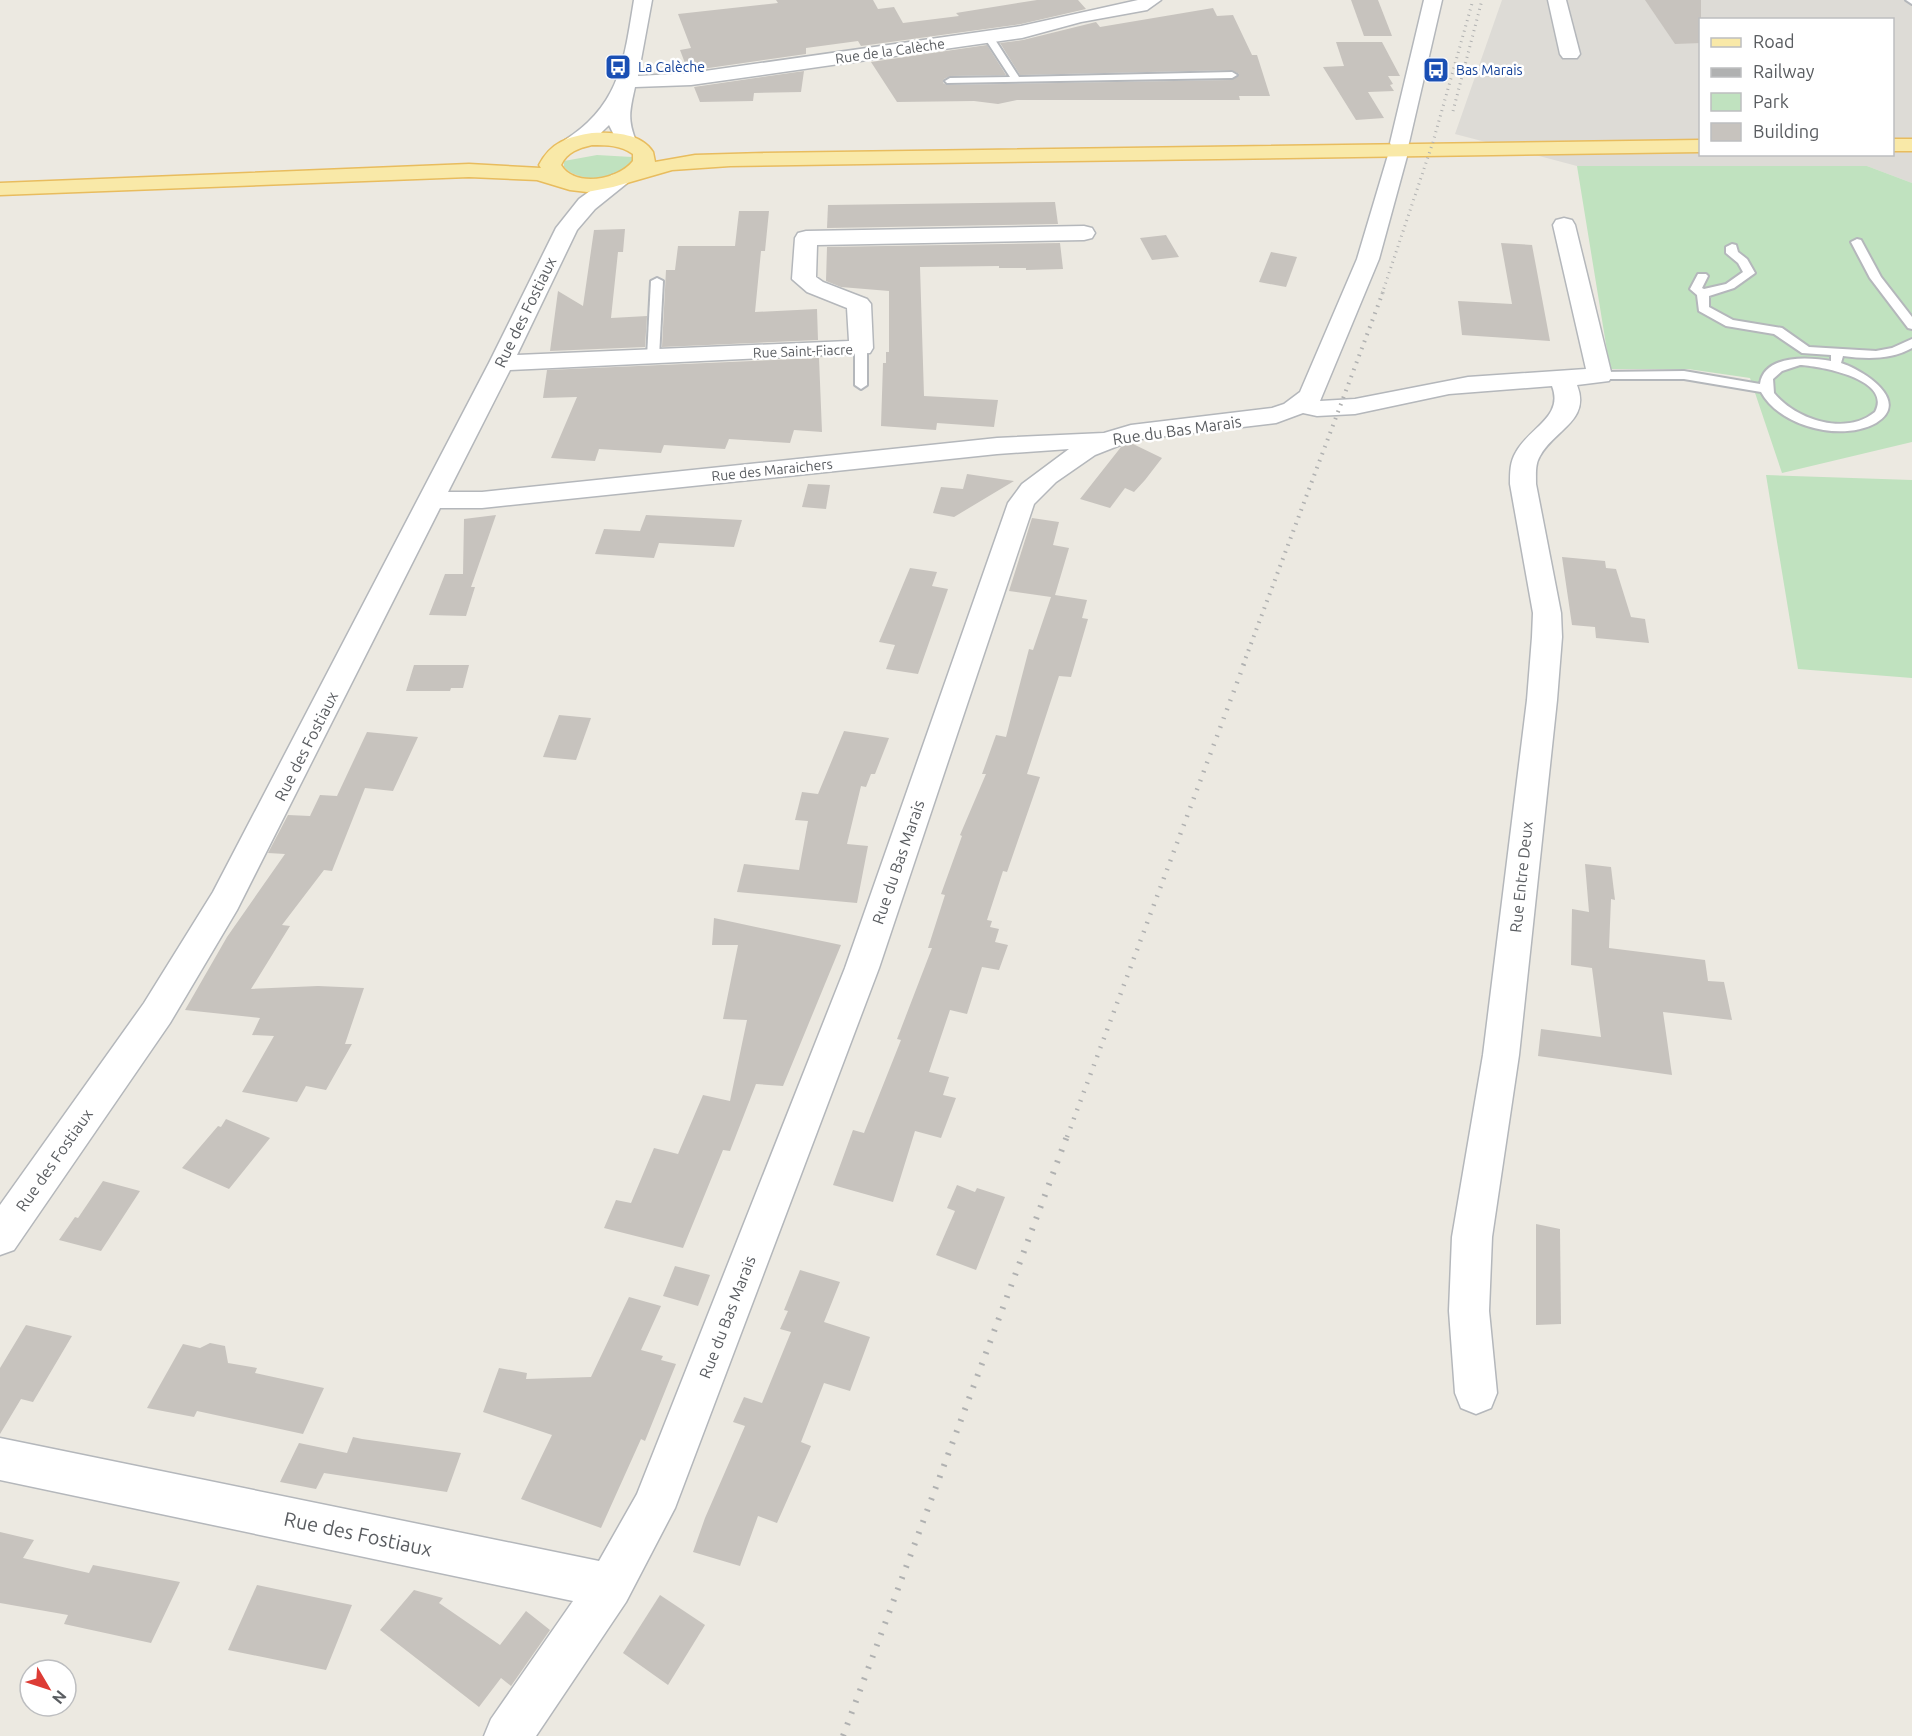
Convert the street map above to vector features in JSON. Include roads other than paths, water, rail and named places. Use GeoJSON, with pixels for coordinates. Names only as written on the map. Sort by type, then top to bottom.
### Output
{"type":"FeatureCollection","features":[{"type":"Feature","properties":{"kind":"main road"},"geometry":{"type":"LineString","coordinates":[[266,177],[503,162],[526,159],[599,138],[673,152],[717,153],[1400,146],[1699,146]]}},
{"type":"Feature","properties":{"kind":"main road"},"geometry":{"type":"LineString","coordinates":[[1894,138],[1912,138]]}},
{"type":"Feature","properties":{"kind":"main road"},"geometry":{"type":"LineString","coordinates":[[0,189],[490,170],[532,172],[587,185],[628,177],[673,164],[753,159],[1699,139]]}},
{"type":"Feature","properties":{"kind":"main road"},"geometry":{"type":"LineString","coordinates":[[628,177],[645,159],[643,152],[632,144]]}},
{"type":"Feature","properties":{"kind":"main road"},"geometry":{"type":"LineString","coordinates":[[1894,145],[1912,145]]}},
{"type":"Feature","properties":{"kind":"main road"},"geometry":{"type":"LineString","coordinates":[[561,178],[553,172],[550,163],[554,156],[568,146]]}},
{"type":"Feature","properties":{"kind":"street"},"geometry":{"type":"LineString","coordinates":[[632,144],[619,125],[624,87],[639,27],[643,0]]}},
{"type":"Feature","properties":{"kind":"street","name":"Rue de la Calèche"},"geometry":{"type":"LineString","coordinates":[[624,87],[989,37],[1133,8],[1152,0]]}},
{"type":"Feature","properties":{"kind":"street"},"geometry":{"type":"LineString","coordinates":[[1300,405],[1314,393],[1368,259],[1400,146],[1433,0]]}},
{"type":"Feature","properties":{"kind":"street"},"geometry":{"type":"LineString","coordinates":[[1557,0],[1570,54]]}},
{"type":"Feature","properties":{"kind":"street"},"geometry":{"type":"LineString","coordinates":[[568,146],[593,130],[624,87]]}},
{"type":"Feature","properties":{"kind":"street","name":"Rue des Fostiaux"},"geometry":{"type":"LineString","coordinates":[[0,1237],[157,1013],[203,940],[281,796],[567,228],[587,204],[628,177]]}},
{"type":"Feature","properties":{"kind":"street","name":"Rue des Fostiaux"},"geometry":{"type":"LineString","coordinates":[[561,178],[568,192],[571,208],[567,228]]}},
{"type":"Feature","properties":{"kind":"street"},"geometry":{"type":"LineString","coordinates":[[1300,405],[1315,408],[1339,408],[1448,388],[1600,376],[1564,225]]}},
{"type":"Feature","properties":{"kind":"street","name":"Rue Saint-Fiacre"},"geometry":{"type":"LineString","coordinates":[[501,363],[861,348],[859,304],[815,287],[804,279],[806,238],[1084,233]]}},
{"type":"Feature","properties":{"kind":"street","name":"Rue Entre Deux"},"geometry":{"type":"LineString","coordinates":[[1476,1393],[1469,1311],[1472,1237],[1501,1055],[1542,700],[1547,637],[1547,613],[1523,484],[1523,467],[1534,445],[1568,408],[1569,397],[1562,379]]}},
{"type":"Feature","properties":{"kind":"street","name":"Rue du Bas Marais"},"geometry":{"type":"LineString","coordinates":[[508,1736],[610,1586],[653,1508],[855,988],[1017,512],[1025,496],[1086,449],[1113,437],[1261,417],[1286,412],[1300,405]]}},
{"type":"Feature","properties":{"kind":"street","name":"Rue des Maraichers"},"geometry":{"type":"LineString","coordinates":[[431,500],[482,500],[997,446],[1113,437]]}},
{"type":"Feature","properties":{"kind":"street","name":"Rue des Fostiaux"},"geometry":{"type":"LineString","coordinates":[[0,1459],[610,1586]]}},
{"type":"Feature","properties":{"kind":"lane"},"geometry":{"type":"LineString","coordinates":[[989,37],[1016,79]]}},
{"type":"Feature","properties":{"kind":"lane"},"geometry":{"type":"LineString","coordinates":[[950,81],[1232,75]]}},
{"type":"Feature","properties":{"kind":"lane"},"geometry":{"type":"LineString","coordinates":[[1857,242],[1876,278],[1912,325]]}},
{"type":"Feature","properties":{"kind":"lane"},"geometry":{"type":"LineString","coordinates":[[1702,294],[1715,288],[1728,287],[1738,278],[1749,273],[1743,261],[1732,253],[1732,247]]}},
{"type":"Feature","properties":{"kind":"lane"},"geometry":{"type":"LineString","coordinates":[[1702,276],[1696,289],[1702,294],[1703,309],[1717,318],[1751,328],[1778,332],[1806,350],[1837,359],[1870,381],[1881,392],[1885,403],[1883,413],[1875,421],[1842,428],[1822,425],[1786,411],[1773,400],[1767,389],[1766,379],[1772,370],[1784,364],[1837,359],[1898,350],[1912,343]]}},
{"type":"Feature","properties":{"kind":"lane"},"geometry":{"type":"LineString","coordinates":[[653,357],[657,281]]}},
{"type":"Feature","properties":{"kind":"lane"},"geometry":{"type":"LineString","coordinates":[[861,348],[861,385]]}},
{"type":"Feature","properties":{"kind":"lane"},"geometry":{"type":"LineString","coordinates":[[1600,376],[1684,375],[1767,389]]}},
{"type":"Feature","properties":{"kind":"railway"},"geometry":{"type":"LineString","coordinates":[[1382,294],[1433,142],[1473,0]]}},
{"type":"Feature","properties":{"kind":"railway"},"geometry":{"type":"LineString","coordinates":[[1453,111],[1482,0]]}},
{"type":"Feature","properties":{"kind":"railway"},"geometry":{"type":"LineString","coordinates":[[1243,665],[1383,292]]}},
{"type":"Feature","properties":{"kind":"railway"},"geometry":{"type":"LineString","coordinates":[[1067,1137],[1244,664]]}},
{"type":"Feature","properties":{"kind":"railway"},"geometry":{"type":"LineString","coordinates":[[843,1736],[1067,1136]]}},
{"type":"Feature","properties":{"kind":"place","name":"La Calèche"},"geometry":{"type":"Point","coordinates":[618,67]}},
{"type":"Feature","properties":{"kind":"place","name":"Bas Marais"},"geometry":{"type":"Point","coordinates":[1436,70]}}]}
